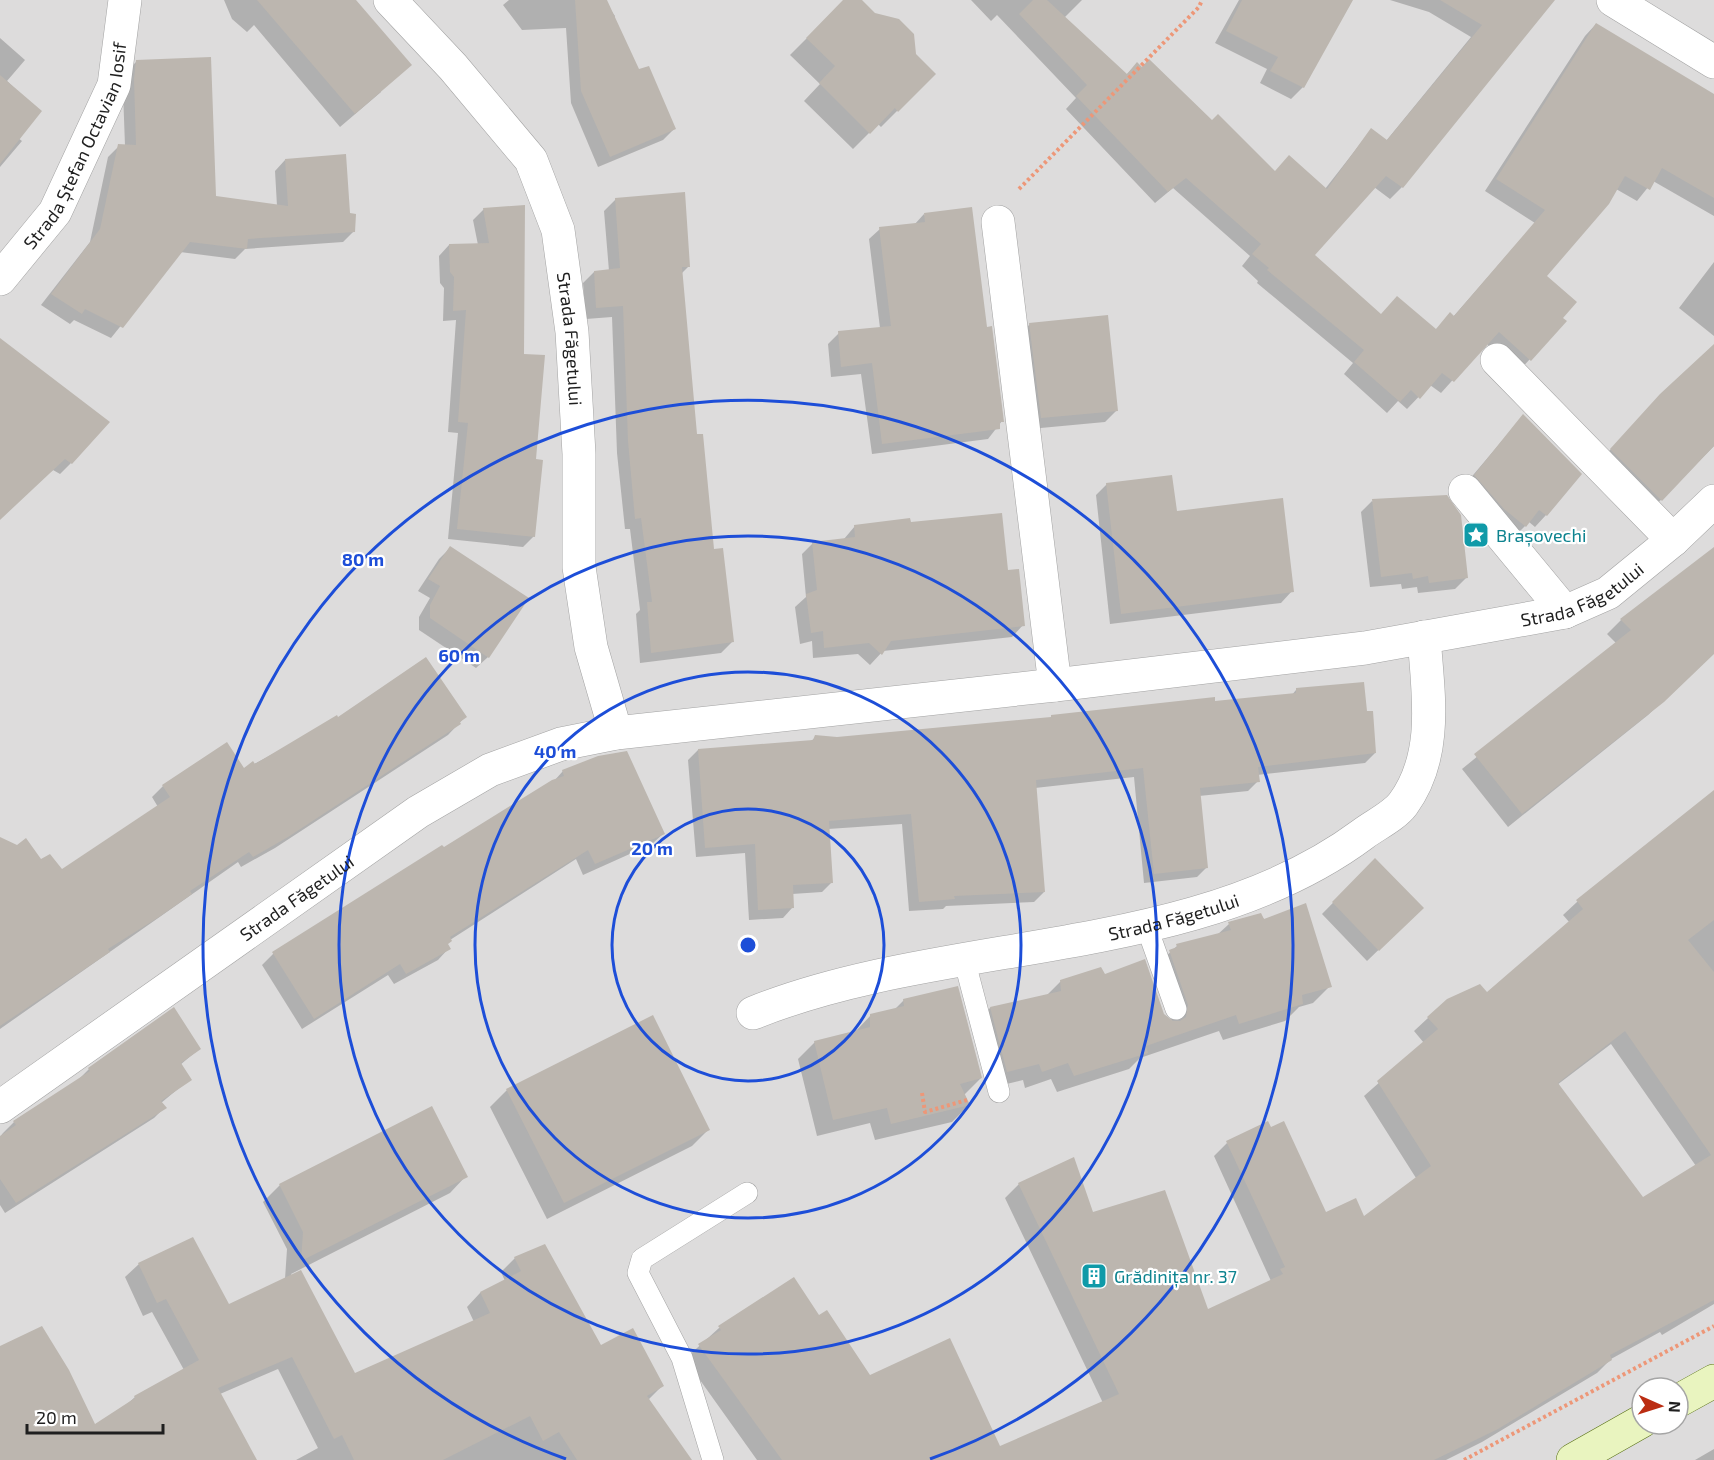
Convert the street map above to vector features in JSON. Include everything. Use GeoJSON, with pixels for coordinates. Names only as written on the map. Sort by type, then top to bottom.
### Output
{"type":"FeatureCollection","features":[{"type":"Feature","properties":{"kind":"main road"},"geometry":{"type":"LineString","coordinates":[[1690,1394],[1714,1381]]}},
{"type":"Feature","properties":{"kind":"main road"},"geometry":{"type":"LineString","coordinates":[[1573,1460],[1630,1429]]}},
{"type":"Feature","properties":{"kind":"street","name":"Strada Ștefan Octavian Iosif"},"geometry":{"type":"LineString","coordinates":[[0,279],[55,212],[114,85],[125,0]]}},
{"type":"Feature","properties":{"kind":"street","name":"Strada Făgetului"},"geometry":{"type":"LineString","coordinates":[[390,0],[453,67],[531,160],[558,230],[572,332],[579,454],[579,567],[591,647],[616,733]]}},
{"type":"Feature","properties":{"kind":"street"},"geometry":{"type":"LineString","coordinates":[[1612,0],[1714,62]]}},
{"type":"Feature","properties":{"kind":"street"},"geometry":{"type":"LineString","coordinates":[[998,222],[1055,685]]}},
{"type":"Feature","properties":{"kind":"street"},"geometry":{"type":"LineString","coordinates":[[1497,360],[1673,540]]}},
{"type":"Feature","properties":{"kind":"street"},"geometry":{"type":"LineString","coordinates":[[1465,491],[1565,612]]}},
{"type":"Feature","properties":{"kind":"street","name":"Strada Făgetului"},"geometry":{"type":"LineString","coordinates":[[0,1107],[418,812],[490,770],[561,744],[616,733],[1055,685],[1365,648],[1565,612],[1608,592],[1673,540],[1714,501]]}},
{"type":"Feature","properties":{"kind":"street","name":"Strada Făgetului"},"geometry":{"type":"LineString","coordinates":[[753,1013],[792,997],[872,976],[1146,925],[1241,898],[1307,868],[1350,843],[1402,805],[1426,758],[1430,712],[1424,637]]}},
{"type":"Feature","properties":{"kind":"lane"},"geometry":{"type":"LineString","coordinates":[[1146,925],[1176,1009]]}},
{"type":"Feature","properties":{"kind":"lane"},"geometry":{"type":"LineString","coordinates":[[964,959],[999,1092]]}},
{"type":"Feature","properties":{"kind":"lane"},"geometry":{"type":"LineString","coordinates":[[713,1460],[682,1358],[638,1273],[642,1259],[747,1193]]}},
{"type":"Feature","properties":{"kind":"path"},"geometry":{"type":"LineString","coordinates":[[998,222],[1021,187],[1199,7],[1202,0]]}},
{"type":"Feature","properties":{"kind":"path"},"geometry":{"type":"LineString","coordinates":[[922,1093],[925,1112],[999,1092]]}},
{"type":"Feature","properties":{"kind":"path"},"geometry":{"type":"LineString","coordinates":[[1464,1460],[1714,1326]]}},
{"type":"Feature","properties":{"kind":"shaded area"},"geometry":{"type":"Polygon","coordinates":[[[0,0],[1714,0],[1714,1460],[0,1460],[0,0]]]}},
{"type":"Feature","properties":{"kind":"building"},"geometry":{"type":"Polygon","coordinates":[[[257,0],[356,0],[412,65],[355,114],[257,0]]]}},
{"type":"Feature","properties":{"kind":"building"},"geometry":{"type":"Polygon","coordinates":[[[575,0],[607,0],[639,69],[649,66],[676,129],[610,157],[581,91],[575,0]]]}},
{"type":"Feature","properties":{"kind":"building"},"geometry":{"type":"Polygon","coordinates":[[[843,0],[862,0],[875,13],[899,19],[914,34],[916,54],[936,74],[898,112],[895,108],[870,134],[819,83],[835,66],[806,38],[843,0]]]}},
{"type":"Feature","properties":{"kind":"building"},"geometry":{"type":"Polygon","coordinates":[[[1033,0],[1047,0],[1127,74],[1137,62],[1142,67],[1149,59],[1212,120],[1218,114],[1275,171],[1289,155],[1327,189],[1371,128],[1387,140],[1482,25],[1440,0],[1555,0],[1403,188],[1386,176],[1315,255],[1381,314],[1397,296],[1436,329],[1450,312],[1454,316],[1545,210],[1496,179],[1596,23],[1714,94],[1714,198],[1662,168],[1650,190],[1625,176],[1609,204],[1547,276],[1577,302],[1563,318],[1567,321],[1531,361],[1499,332],[1454,382],[1442,373],[1420,399],[1411,390],[1400,402],[1354,362],[1364,350],[1267,270],[1269,268],[1252,254],[1261,244],[1186,178],[1168,192],[1076,96],[1087,85],[1019,14],[1033,0]]]}},
{"type":"Feature","properties":{"kind":"building"},"geometry":{"type":"Polygon","coordinates":[[[1242,0],[1353,0],[1304,88],[1270,71],[1278,57],[1226,31],[1242,0]]]}},
{"type":"Feature","properties":{"kind":"building"},"geometry":{"type":"Polygon","coordinates":[[[211,57],[216,196],[288,206],[285,159],[346,154],[350,213],[356,214],[355,232],[248,239],[247,249],[190,242],[123,328],[85,309],[82,314],[51,294],[100,229],[118,144],[136,145],[134,79],[136,60],[211,57]]]}},
{"type":"Feature","properties":{"kind":"building"},"geometry":{"type":"Polygon","coordinates":[[[0,75],[42,111],[0,164],[0,75]]]}},
{"type":"Feature","properties":{"kind":"building"},"geometry":{"type":"Polygon","coordinates":[[[685,192],[690,267],[682,267],[697,434],[703,434],[714,549],[723,548],[734,642],[651,653],[647,602],[652,602],[641,518],[635,519],[628,441],[623,306],[596,308],[594,271],[620,268],[615,198],[685,192]]]}},
{"type":"Feature","properties":{"kind":"building"},"geometry":{"type":"Polygon","coordinates":[[[525,205],[524,354],[545,355],[536,459],[543,460],[535,537],[457,529],[468,423],[458,422],[466,310],[453,311],[454,277],[450,272],[449,244],[489,243],[483,208],[525,205]]]}},
{"type":"Feature","properties":{"kind":"building"},"geometry":{"type":"Polygon","coordinates":[[[972,207],[987,327],[992,326],[1004,422],[1000,422],[1000,429],[882,444],[872,363],[841,367],[838,331],[891,326],[879,227],[925,222],[924,213],[972,207]]]}},
{"type":"Feature","properties":{"kind":"building"},"geometry":{"type":"Polygon","coordinates":[[[1108,315],[1118,411],[1041,418],[1029,323],[1108,315]]]}},
{"type":"Feature","properties":{"kind":"building"},"geometry":{"type":"Polygon","coordinates":[[[0,338],[110,422],[72,464],[65,459],[0,520],[0,338]]]}},
{"type":"Feature","properties":{"kind":"building"},"geometry":{"type":"Polygon","coordinates":[[[1714,344],[1714,446],[1662,501],[1610,449],[1660,394],[1714,344]]]}},
{"type":"Feature","properties":{"kind":"building"},"geometry":{"type":"Polygon","coordinates":[[[1523,414],[1582,474],[1547,516],[1539,510],[1526,527],[1504,509],[1474,475],[1523,414]]]}},
{"type":"Feature","properties":{"kind":"building"},"geometry":{"type":"Polygon","coordinates":[[[1172,475],[1177,511],[1283,498],[1294,592],[1121,614],[1106,483],[1172,475]]]}},
{"type":"Feature","properties":{"kind":"building"},"geometry":{"type":"Polygon","coordinates":[[[1447,495],[1461,515],[1468,578],[1429,583],[1428,576],[1413,579],[1412,573],[1381,577],[1372,499],[1447,495]]]}},
{"type":"Feature","properties":{"kind":"building"},"geometry":{"type":"Polygon","coordinates":[[[1002,513],[1008,570],[1019,569],[1025,626],[891,641],[882,655],[869,643],[824,648],[823,631],[811,633],[806,594],[817,590],[812,542],[855,537],[854,525],[910,518],[911,522],[1002,513]]]}},
{"type":"Feature","properties":{"kind":"building"},"geometry":{"type":"Polygon","coordinates":[[[450,546],[529,598],[489,658],[430,618],[430,605],[440,586],[428,579],[450,546]]]}},
{"type":"Feature","properties":{"kind":"building"},"geometry":{"type":"Polygon","coordinates":[[[1714,547],[1714,654],[1664,702],[1522,814],[1474,754],[1631,630],[1620,619],[1714,547]]]}},
{"type":"Feature","properties":{"kind":"building"},"geometry":{"type":"Polygon","coordinates":[[[426,657],[467,717],[460,722],[461,724],[288,837],[253,857],[249,852],[190,891],[192,894],[159,917],[108,949],[110,952],[0,1026],[0,837],[17,845],[26,838],[41,859],[50,854],[62,869],[170,797],[162,785],[227,742],[244,768],[253,761],[255,764],[337,715],[338,717],[426,657]]]}},
{"type":"Feature","properties":{"kind":"building"},"geometry":{"type":"Polygon","coordinates":[[[1364,682],[1367,711],[1373,711],[1376,753],[1258,767],[1260,782],[1200,788],[1208,868],[1154,874],[1143,768],[1036,780],[1045,892],[954,896],[955,899],[919,902],[911,814],[829,821],[833,883],[793,885],[794,908],[758,910],[755,844],[705,848],[698,749],[813,740],[815,735],[837,737],[1051,717],[1051,715],[1215,697],[1215,701],[1296,693],[1296,688],[1364,682]]]}},
{"type":"Feature","properties":{"kind":"building"},"geometry":{"type":"Polygon","coordinates":[[[627,751],[665,834],[595,864],[588,850],[450,937],[452,941],[448,944],[451,949],[406,974],[400,964],[314,1019],[272,952],[442,845],[444,847],[552,780],[564,776],[562,770],[598,756],[627,751]]]}},
{"type":"Feature","properties":{"kind":"building"},"geometry":{"type":"Polygon","coordinates":[[[1714,790],[1714,920],[1688,940],[1714,972],[1714,1300],[1610,1355],[1612,1360],[1498,1429],[1434,1460],[782,1460],[698,1344],[721,1330],[718,1326],[794,1277],[819,1315],[827,1310],[870,1375],[950,1338],[1000,1446],[1119,1394],[1018,1183],[1074,1157],[1093,1212],[1165,1190],[1208,1309],[1283,1274],[1280,1269],[1285,1267],[1226,1141],[1268,1121],[1271,1127],[1284,1121],[1326,1212],[1356,1198],[1364,1216],[1431,1166],[1377,1081],[1438,1029],[1427,1017],[1447,999],[1480,984],[1487,992],[1583,909],[1576,900],[1714,790]],[[1625,1031],[1558,1083],[1643,1197],[1711,1155],[1625,1031]]]}},
{"type":"Feature","properties":{"kind":"building"},"geometry":{"type":"Polygon","coordinates":[[[1375,858],[1424,908],[1379,951],[1332,902],[1375,858]]]}},
{"type":"Feature","properties":{"kind":"building"},"geometry":{"type":"Polygon","coordinates":[[[1306,903],[1332,987],[1302,995],[1303,1004],[1239,1024],[1236,1015],[1146,1046],[1148,1053],[1074,1076],[1068,1063],[1042,1072],[1039,1064],[1007,1072],[990,1007],[1061,991],[1060,980],[1101,967],[1105,974],[1145,959],[1164,1014],[1173,1021],[1180,1021],[1186,1017],[1188,1005],[1169,950],[1177,947],[1176,944],[1231,930],[1228,922],[1261,913],[1264,919],[1306,903]]]}},
{"type":"Feature","properties":{"kind":"building"},"geometry":{"type":"Polygon","coordinates":[[[958,986],[982,1078],[960,1084],[970,1105],[891,1124],[887,1108],[833,1120],[814,1041],[870,1027],[870,1014],[904,1006],[903,999],[958,986]]]}},
{"type":"Feature","properties":{"kind":"building"},"geometry":{"type":"Polygon","coordinates":[[[174,1007],[201,1049],[181,1063],[192,1080],[161,1101],[167,1108],[16,1203],[0,1179],[0,1136],[16,1125],[13,1121],[90,1071],[88,1068],[174,1007]]]}},
{"type":"Feature","properties":{"kind":"building"},"geometry":{"type":"Polygon","coordinates":[[[653,1015],[710,1130],[564,1203],[506,1089],[653,1015]]]}},
{"type":"Feature","properties":{"kind":"building"},"geometry":{"type":"Polygon","coordinates":[[[432,1106],[468,1177],[301,1261],[303,1232],[279,1184],[432,1106]]]}},
{"type":"Feature","properties":{"kind":"building"},"geometry":{"type":"Polygon","coordinates":[[[193,1237],[229,1304],[301,1270],[355,1373],[490,1313],[480,1292],[521,1271],[514,1257],[545,1244],[601,1345],[633,1328],[664,1386],[647,1396],[692,1460],[577,1460],[559,1432],[543,1441],[530,1416],[443,1460],[354,1460],[342,1435],[334,1439],[292,1357],[218,1388],[257,1460],[0,1460],[0,1346],[42,1326],[69,1370],[95,1424],[135,1398],[134,1396],[199,1360],[166,1299],[157,1303],[138,1263],[193,1237]]]}},
{"type":"Feature","properties":{"kind":"place","name":"Brașovechi"},"geometry":{"type":"Point","coordinates":[1476,535]}},
{"type":"Feature","properties":{"kind":"place","name":"Grădinița nr. 37"},"geometry":{"type":"Point","coordinates":[1094,1276]}}]}
